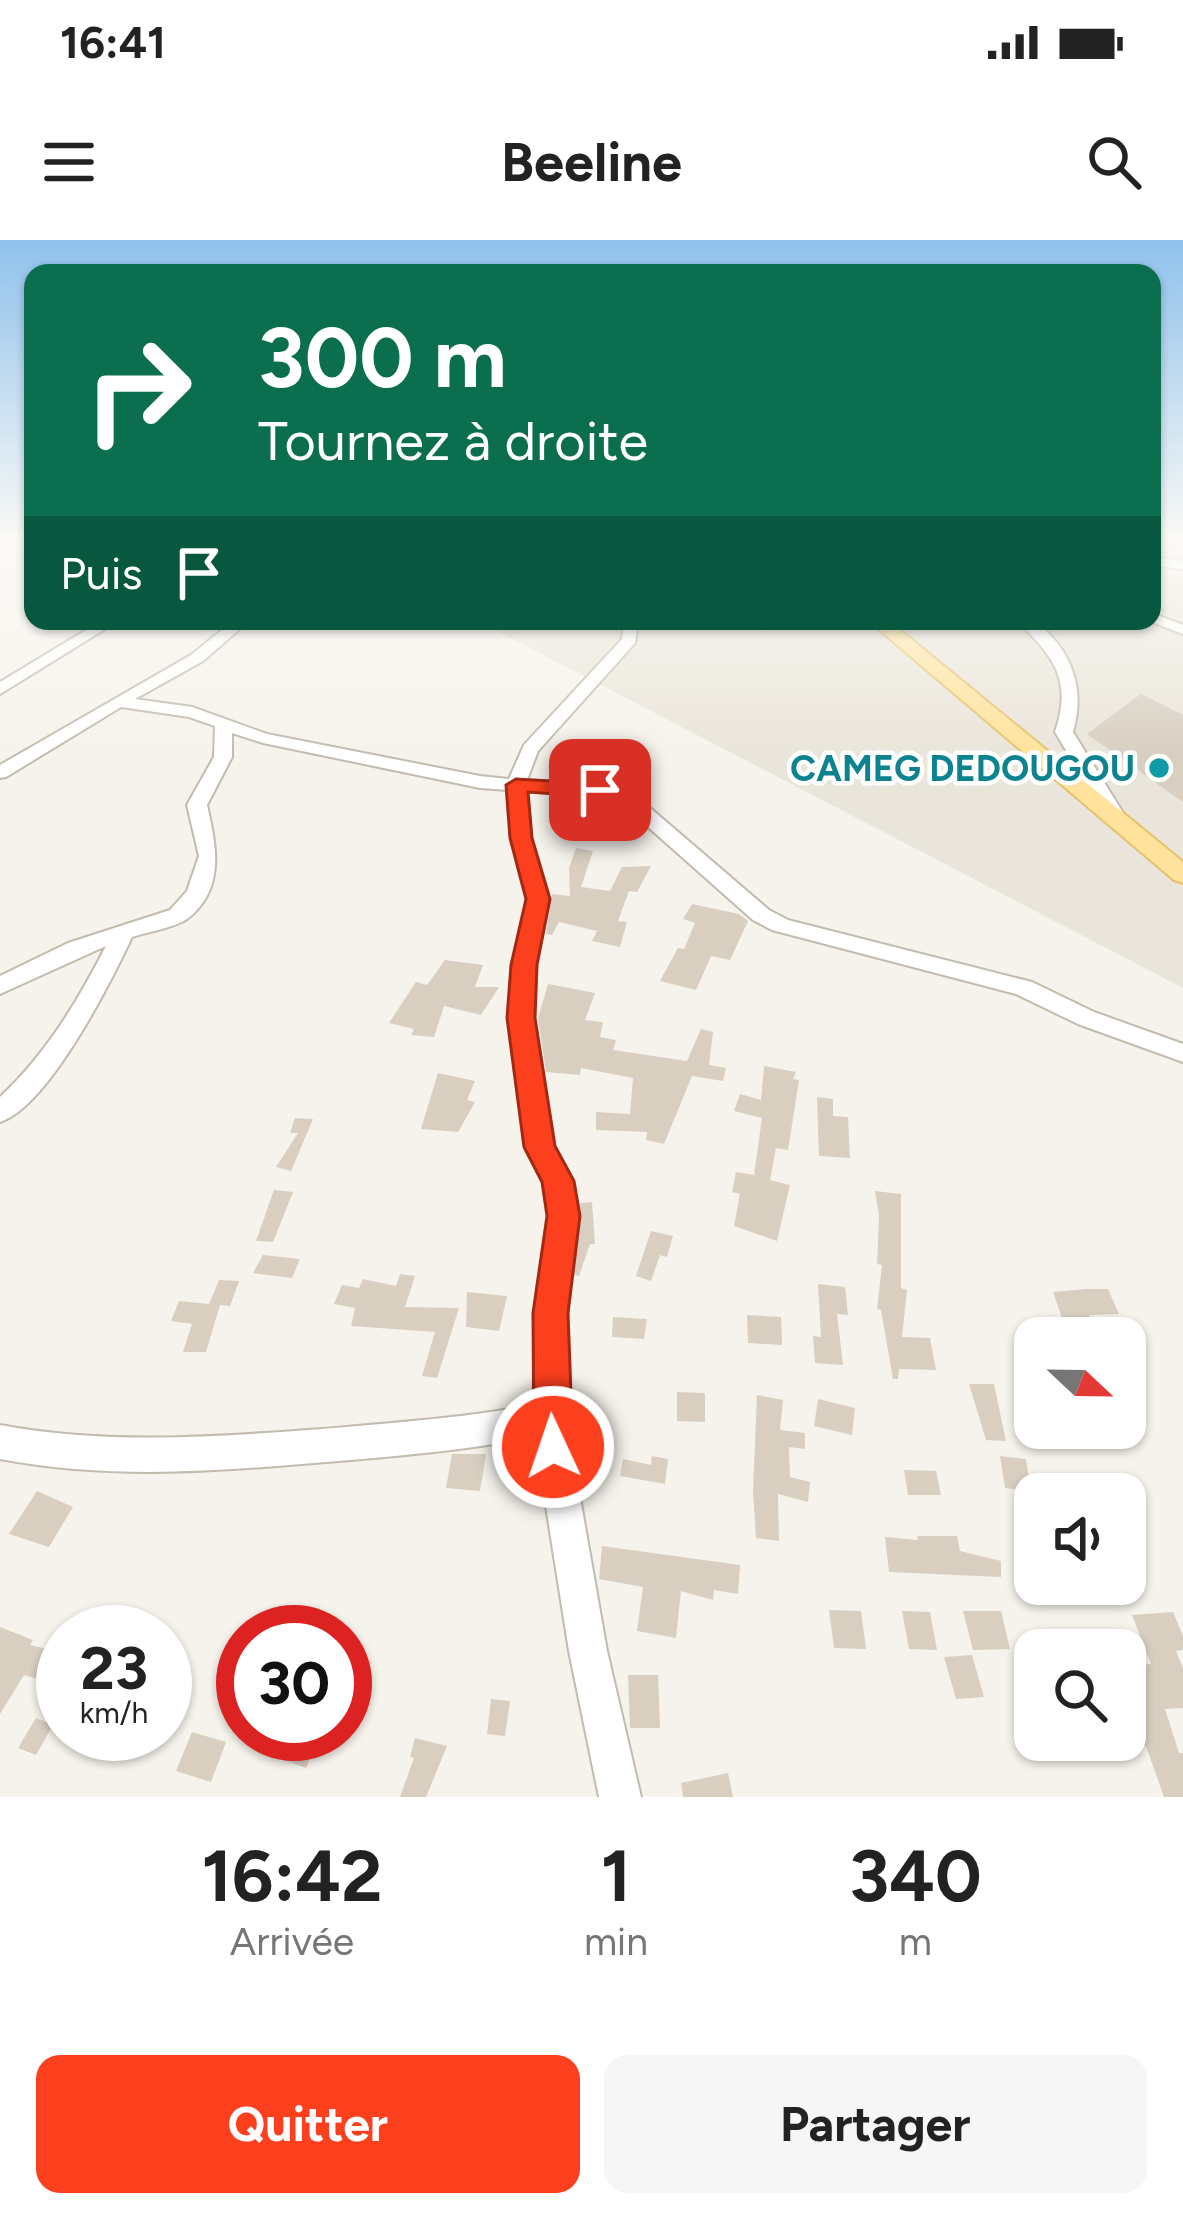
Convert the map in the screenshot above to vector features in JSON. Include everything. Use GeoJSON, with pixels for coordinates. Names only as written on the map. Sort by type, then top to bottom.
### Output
{"type":"FeatureCollection","features":[{"type":"Feature","properties":{"kind":"main road"},"geometry":{"type":"LineString","coordinates":[[889,630],[1183,875]]}},
{"type":"Feature","properties":{"kind":"street"},"geometry":{"type":"LineString","coordinates":[[0,689],[96,630]]}},
{"type":"Feature","properties":{"kind":"street"},"geometry":{"type":"LineString","coordinates":[[0,773],[197,658],[231,630]]}},
{"type":"Feature","properties":{"kind":"street"},"geometry":{"type":"LineString","coordinates":[[620,1797],[580,1611],[550,1418],[552,1289],[563,1216],[558,1181],[539,1147],[521,1018],[524,965],[538,899],[521,838],[516,785],[530,749],[630,640],[631,630]]}},
{"type":"Feature","properties":{"kind":"street"},"geometry":{"type":"LineString","coordinates":[[1037,630],[1053,641],[1072,699],[1064,732],[1115,816]]}},
{"type":"Feature","properties":{"kind":"street"},"geometry":{"type":"LineString","coordinates":[[118,702],[192,712],[224,725],[338,754],[516,785],[600,790],[628,799],[761,915],[780,926],[1024,988],[1086,1018],[1183,1053]]}},
{"type":"Feature","properties":{"kind":"street"},"geometry":{"type":"LineString","coordinates":[[0,986],[60,954],[178,915],[197,892],[210,847],[197,805],[223,757],[224,725]]}},
{"type":"Feature","properties":{"kind":"street"},"geometry":{"type":"LineString","coordinates":[[0,1112],[28,1088],[65,1041],[123,934]]}},
{"type":"Feature","properties":{"kind":"street"},"geometry":{"type":"LineString","coordinates":[[0,1442],[56,1454],[160,1460],[437,1438],[550,1418]]}},
{"type":"Feature","properties":{"kind":"shaded area"},"geometry":{"type":"Polygon","coordinates":[[[1161,610],[1183,610],[1183,988],[495,630],[1161,630],[1161,610]]]}},
{"type":"Feature","properties":{"kind":"building","name":"CAMEG DEDOUGOU"},"geometry":{"type":"Polygon","coordinates":[[[1141,694],[1183,715],[1183,802],[1087,734],[1141,694]]]}},
{"type":"Feature","properties":{"kind":"building"},"geometry":{"type":"Polygon","coordinates":[[[576,848],[593,851],[581,887],[610,891],[622,867],[651,866],[637,892],[629,891],[618,921],[627,922],[620,947],[592,941],[597,931],[559,922],[552,935],[546,934],[552,894],[570,896],[569,868],[576,848]]]}},
{"type":"Feature","properties":{"kind":"building"},"geometry":{"type":"Polygon","coordinates":[[[692,904],[739,914],[748,921],[730,960],[711,956],[696,990],[660,981],[678,948],[684,949],[695,923],[683,919],[692,904]]]}},
{"type":"Feature","properties":{"kind":"building"},"geometry":{"type":"Polygon","coordinates":[[[445,960],[483,965],[475,987],[499,987],[481,1015],[444,1006],[434,1037],[411,1035],[414,1029],[389,1023],[416,982],[427,985],[445,960]]]}},
{"type":"Feature","properties":{"kind":"building"},"geometry":{"type":"Polygon","coordinates":[[[548,984],[595,993],[585,1020],[603,1022],[600,1037],[616,1040],[613,1050],[687,1061],[701,1029],[713,1032],[709,1065],[726,1068],[723,1081],[692,1076],[664,1144],[646,1140],[647,1132],[596,1130],[596,1112],[630,1114],[633,1078],[581,1068],[580,1075],[546,1072],[538,1018],[548,984]]]}},
{"type":"Feature","properties":{"kind":"building"},"geometry":{"type":"Polygon","coordinates":[[[764,1066],[796,1072],[793,1079],[799,1080],[788,1150],[776,1148],[770,1180],[790,1185],[777,1241],[734,1226],[740,1194],[732,1192],[736,1172],[754,1175],[762,1118],[734,1111],[740,1094],[761,1100],[764,1066]]]}},
{"type":"Feature","properties":{"kind":"building"},"geometry":{"type":"Polygon","coordinates":[[[438,1073],[475,1081],[467,1100],[475,1102],[458,1132],[421,1129],[438,1073]]]}},
{"type":"Feature","properties":{"kind":"building"},"geometry":{"type":"Polygon","coordinates":[[[817,1097],[833,1099],[833,1116],[848,1117],[850,1158],[819,1156],[817,1097]]]}},
{"type":"Feature","properties":{"kind":"building"},"geometry":{"type":"Polygon","coordinates":[[[295,1118],[313,1119],[291,1171],[276,1167],[298,1133],[290,1133],[295,1118]]]}},
{"type":"Feature","properties":{"kind":"building"},"geometry":{"type":"Polygon","coordinates":[[[274,1190],[293,1192],[273,1242],[256,1241],[274,1190]]]}},
{"type":"Feature","properties":{"kind":"building"},"geometry":{"type":"Polygon","coordinates":[[[875,1191],[901,1194],[901,1288],[907,1290],[902,1337],[930,1338],[936,1370],[899,1369],[898,1379],[893,1379],[881,1310],[877,1309],[882,1265],[877,1264],[875,1191]]]}},
{"type":"Feature","properties":{"kind":"building"},"geometry":{"type":"Polygon","coordinates":[[[592,1202],[595,1244],[590,1244],[579,1276],[574,1275],[580,1203],[592,1202]]]}},
{"type":"Feature","properties":{"kind":"building"},"geometry":{"type":"Polygon","coordinates":[[[651,1231],[673,1236],[667,1257],[660,1255],[651,1281],[636,1276],[651,1231]]]}},
{"type":"Feature","properties":{"kind":"building"},"geometry":{"type":"Polygon","coordinates":[[[263,1255],[300,1259],[292,1278],[253,1273],[263,1255]]]}},
{"type":"Feature","properties":{"kind":"building"},"geometry":{"type":"Polygon","coordinates":[[[400,1274],[415,1276],[405,1307],[459,1308],[437,1378],[422,1376],[435,1332],[351,1326],[355,1308],[334,1304],[342,1285],[359,1288],[363,1279],[396,1286],[400,1274]]]}},
{"type":"Feature","properties":{"kind":"building"},"geometry":{"type":"Polygon","coordinates":[[[219,1280],[239,1281],[230,1306],[220,1305],[206,1352],[183,1352],[192,1324],[171,1321],[179,1301],[209,1304],[219,1280]]]}},
{"type":"Feature","properties":{"kind":"building"},"geometry":{"type":"Polygon","coordinates":[[[818,1284],[845,1287],[848,1315],[837,1314],[843,1365],[815,1363],[813,1336],[821,1337],[818,1284]]]}},
{"type":"Feature","properties":{"kind":"building"},"geometry":{"type":"Polygon","coordinates":[[[1108,1289],[1119,1314],[1062,1317],[1053,1292],[1108,1289]]]}},
{"type":"Feature","properties":{"kind":"building"},"geometry":{"type":"Polygon","coordinates":[[[467,1292],[507,1296],[499,1331],[466,1327],[467,1292]]]}},
{"type":"Feature","properties":{"kind":"building"},"geometry":{"type":"Polygon","coordinates":[[[747,1315],[781,1317],[782,1345],[748,1343],[747,1315]]]}},
{"type":"Feature","properties":{"kind":"building"},"geometry":{"type":"Polygon","coordinates":[[[613,1317],[647,1319],[644,1339],[612,1337],[613,1317]]]}},
{"type":"Feature","properties":{"kind":"building"},"geometry":{"type":"Polygon","coordinates":[[[969,1384],[994,1384],[1006,1441],[986,1440],[969,1384]]]}},
{"type":"Feature","properties":{"kind":"building"},"geometry":{"type":"Polygon","coordinates":[[[677,1392],[705,1393],[705,1422],[677,1421],[677,1392]]]}},
{"type":"Feature","properties":{"kind":"building"},"geometry":{"type":"Polygon","coordinates":[[[757,1395],[783,1400],[780,1430],[805,1433],[805,1449],[789,1447],[790,1477],[810,1482],[808,1502],[778,1494],[779,1541],[756,1538],[757,1395]]]}},
{"type":"Feature","properties":{"kind":"building"},"geometry":{"type":"Polygon","coordinates":[[[818,1399],[855,1408],[852,1435],[814,1426],[818,1399]]]}},
{"type":"Feature","properties":{"kind":"building"},"geometry":{"type":"Polygon","coordinates":[[[452,1454],[486,1454],[480,1491],[446,1488],[452,1454]]]}},
{"type":"Feature","properties":{"kind":"building"},"geometry":{"type":"Polygon","coordinates":[[[652,1456],[668,1459],[665,1484],[620,1476],[623,1459],[651,1465],[652,1456]]]}},
{"type":"Feature","properties":{"kind":"building"},"geometry":{"type":"Polygon","coordinates":[[[1000,1456],[1026,1459],[1028,1473],[1014,1473],[1014,1489],[1005,1488],[1000,1456]]]}},
{"type":"Feature","properties":{"kind":"building"},"geometry":{"type":"Polygon","coordinates":[[[904,1470],[936,1471],[941,1495],[908,1495],[904,1470]]]}},
{"type":"Feature","properties":{"kind":"building"},"geometry":{"type":"Polygon","coordinates":[[[37,1491],[73,1507],[49,1547],[9,1534],[37,1491]]]}},
{"type":"Feature","properties":{"kind":"building"},"geometry":{"type":"Polygon","coordinates":[[[917,1536],[957,1536],[960,1551],[1001,1561],[1001,1577],[889,1572],[885,1537],[918,1540],[917,1536]]]}},
{"type":"Feature","properties":{"kind":"building"},"geometry":{"type":"Polygon","coordinates":[[[602,1546],[740,1565],[738,1594],[714,1590],[713,1600],[681,1591],[676,1638],[637,1631],[643,1587],[599,1579],[602,1546]]]}},
{"type":"Feature","properties":{"kind":"building"},"geometry":{"type":"Polygon","coordinates":[[[829,1610],[861,1611],[866,1649],[834,1648],[829,1610]]]}},
{"type":"Feature","properties":{"kind":"building"},"geometry":{"type":"Polygon","coordinates":[[[902,1611],[930,1612],[937,1650],[909,1649],[902,1611]]]}},
{"type":"Feature","properties":{"kind":"building"},"geometry":{"type":"Polygon","coordinates":[[[963,1611],[1001,1611],[1010,1649],[973,1650],[963,1611]]]}},
{"type":"Feature","properties":{"kind":"building"},"geometry":{"type":"Polygon","coordinates":[[[1173,1612],[1183,1636],[1183,1650],[1176,1651],[1183,1668],[1183,1708],[1165,1709],[1179,1753],[1183,1753],[1183,1797],[1164,1797],[1146,1746],[1146,1664],[1151,1664],[1146,1629],[1137,1629],[1132,1615],[1173,1612]]]}},
{"type":"Feature","properties":{"kind":"building"},"geometry":{"type":"Polygon","coordinates":[[[0,1627],[33,1640],[36,1679],[24,1675],[0,1714],[0,1627]]]}},
{"type":"Feature","properties":{"kind":"building"},"geometry":{"type":"Polygon","coordinates":[[[972,1655],[984,1697],[956,1699],[944,1657],[972,1655]]]}},
{"type":"Feature","properties":{"kind":"building"},"geometry":{"type":"Polygon","coordinates":[[[628,1675],[658,1675],[660,1728],[630,1728],[628,1675]]]}},
{"type":"Feature","properties":{"kind":"building"},"geometry":{"type":"Polygon","coordinates":[[[491,1699],[510,1701],[505,1736],[487,1734],[491,1699]]]}},
{"type":"Feature","properties":{"kind":"building"},"geometry":{"type":"Polygon","coordinates":[[[36,1718],[36,1755],[18,1748],[36,1718]]]}},
{"type":"Feature","properties":{"kind":"building"},"geometry":{"type":"Polygon","coordinates":[[[192,1732],[216,1739],[219,1761],[211,1782],[176,1771],[180,1761],[192,1761],[192,1732]]]}},
{"type":"Feature","properties":{"kind":"building"},"geometry":{"type":"Polygon","coordinates":[[[415,1738],[447,1746],[426,1797],[400,1797],[414,1758],[410,1757],[415,1738]]]}},
{"type":"Feature","properties":{"kind":"building"},"geometry":{"type":"Polygon","coordinates":[[[728,1773],[733,1797],[683,1797],[681,1783],[728,1773]]]}},
{"type":"Feature","properties":{"kind":"place","name":"CAMEG DEDOUGOU"},"geometry":{"type":"Point","coordinates":[1159,768]}},
{"type":"Feature","properties":{"kind":"route"},"geometry":{"type":"LineString","coordinates":[[553,1447],[550,1313],[563,1216],[558,1181],[539,1147],[521,1018],[524,965],[538,899],[521,838],[516,785],[600,790]]}}]}
